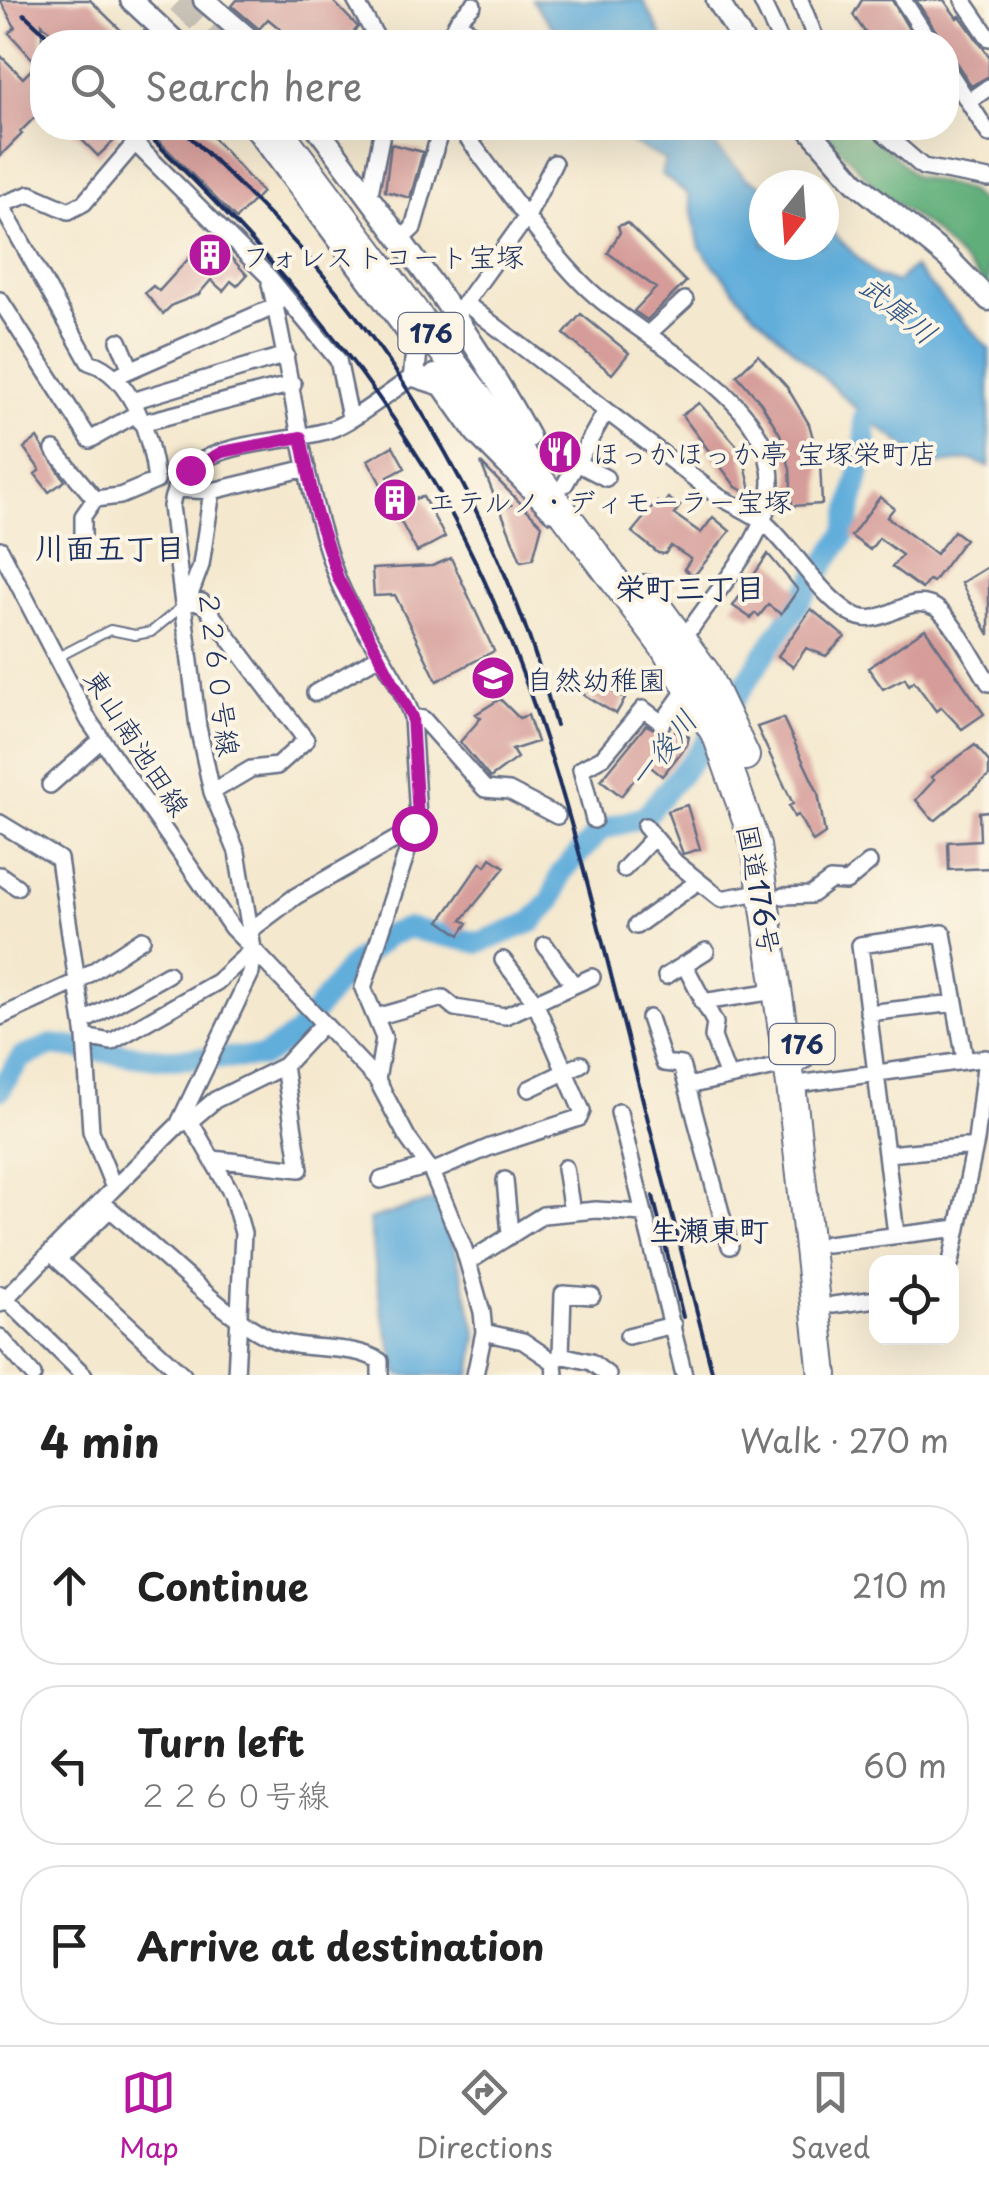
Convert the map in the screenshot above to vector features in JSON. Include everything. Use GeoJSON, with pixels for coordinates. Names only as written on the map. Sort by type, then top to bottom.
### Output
{"type":"FeatureCollection","features":[{"type":"Feature","properties":{"kind":"highway","name":"国道176号"},"geometry":{"type":"LineString","coordinates":[[286,140],[585,538],[673,642],[689,685],[720,720]]}},
{"type":"Feature","properties":{"kind":"highway","name":"国道176号"},"geometry":{"type":"LineString","coordinates":[[307,140],[529,437],[571,473],[720,720],[774,894],[797,1073],[823,1375]]}},
{"type":"Feature","properties":{"kind":"highway","name":"国道176号"},"geometry":{"type":"LineString","coordinates":[[774,894],[776,991],[797,1073],[827,1244],[842,1375]]}},
{"type":"Feature","properties":{"kind":"street"},"geometry":{"type":"LineString","coordinates":[[131,0],[163,30]]}},
{"type":"Feature","properties":{"kind":"street"},"geometry":{"type":"LineString","coordinates":[[204,0],[234,30]]}},
{"type":"Feature","properties":{"kind":"street"},"geometry":{"type":"LineString","coordinates":[[354,0],[374,30]]}},
{"type":"Feature","properties":{"kind":"street"},"geometry":{"type":"LineString","coordinates":[[716,0],[736,30]]}},
{"type":"Feature","properties":{"kind":"street"},"geometry":{"type":"LineString","coordinates":[[760,0],[776,30]]}},
{"type":"Feature","properties":{"kind":"street"},"geometry":{"type":"LineString","coordinates":[[800,0],[813,30]]}},
{"type":"Feature","properties":{"kind":"street"},"geometry":{"type":"LineString","coordinates":[[903,0],[922,30]]}},
{"type":"Feature","properties":{"kind":"street"},"geometry":{"type":"LineString","coordinates":[[964,0],[989,38]]}},
{"type":"Feature","properties":{"kind":"street"},"geometry":{"type":"LineString","coordinates":[[453,30],[473,5]]}},
{"type":"Feature","properties":{"kind":"street"},"geometry":{"type":"LineString","coordinates":[[458,20],[468,30]]}},
{"type":"Feature","properties":{"kind":"street"},"geometry":{"type":"LineString","coordinates":[[959,85],[989,134]]}},
{"type":"Feature","properties":{"kind":"street"},"geometry":{"type":"LineString","coordinates":[[970,101],[989,88]]}},
{"type":"Feature","properties":{"kind":"street"},"geometry":{"type":"LineString","coordinates":[[178,485],[201,461],[222,452],[333,429],[417,365],[418,345],[264,140]]}},
{"type":"Feature","properties":{"kind":"street"},"geometry":{"type":"LineString","coordinates":[[325,140],[400,240],[461,309],[719,497],[763,521],[846,610],[864,620],[884,618],[904,606],[924,603],[940,610],[989,683]]}},
{"type":"Feature","properties":{"kind":"street"},"geometry":{"type":"LineString","coordinates":[[369,198],[381,140]]}},
{"type":"Feature","properties":{"kind":"street"},"geometry":{"type":"LineString","coordinates":[[400,240],[413,228],[438,140]]}},
{"type":"Feature","properties":{"kind":"street"},"geometry":{"type":"LineString","coordinates":[[469,140],[582,284],[678,353],[753,427],[763,445],[771,481],[763,521],[692,626],[673,642]]}},
{"type":"Feature","properties":{"kind":"street"},"geometry":{"type":"LineString","coordinates":[[818,140],[855,182],[948,258],[989,300]]}},
{"type":"Feature","properties":{"kind":"street"},"geometry":{"type":"LineString","coordinates":[[892,140],[923,168],[989,179]]}},
{"type":"Feature","properties":{"kind":"street"},"geometry":{"type":"LineString","coordinates":[[156,481],[152,445],[136,413],[114,376],[89,362],[1,206],[30,194],[69,211],[84,203],[135,143],[269,277],[338,360],[350,417]]}},
{"type":"Feature","properties":{"kind":"street"},"geometry":{"type":"LineString","coordinates":[[461,309],[528,215],[554,163]]}},
{"type":"Feature","properties":{"kind":"street"},"geometry":{"type":"LineString","coordinates":[[269,277],[307,468],[338,578],[412,717],[418,818],[364,988],[384,1038],[377,1080]]}},
{"type":"Feature","properties":{"kind":"street"},"geometry":{"type":"LineString","coordinates":[[0,300],[90,440],[136,413],[286,355]]}},
{"type":"Feature","properties":{"kind":"street"},"geometry":{"type":"LineString","coordinates":[[648,334],[685,300]]}},
{"type":"Feature","properties":{"kind":"street"},"geometry":{"type":"LineString","coordinates":[[114,376],[276,306]]}},
{"type":"Feature","properties":{"kind":"street"},"geometry":{"type":"LineString","coordinates":[[461,309],[529,437]]}},
{"type":"Feature","properties":{"kind":"street"},"geometry":{"type":"LineString","coordinates":[[119,341],[130,367]]}},
{"type":"Feature","properties":{"kind":"street"},"geometry":{"type":"LineString","coordinates":[[417,365],[442,384],[476,433],[526,487],[585,538]]}},
{"type":"Feature","properties":{"kind":"street"},"geometry":{"type":"LineString","coordinates":[[136,413],[292,384]]}},
{"type":"Feature","properties":{"kind":"street"},"geometry":{"type":"LineString","coordinates":[[606,411],[571,473],[606,478]]}},
{"type":"Feature","properties":{"kind":"street"},"geometry":{"type":"LineString","coordinates":[[54,450],[95,499]]}},
{"type":"Feature","properties":{"kind":"street"},"geometry":{"type":"LineString","coordinates":[[83,534],[83,516],[95,499],[120,496],[156,481],[212,491],[307,468]]}},
{"type":"Feature","properties":{"kind":"street","name":"２２６０号線"},"geometry":{"type":"LineString","coordinates":[[178,485],[171,506],[186,603],[198,727],[212,792],[234,840],[254,949]]}},
{"type":"Feature","properties":{"kind":"street"},"geometry":{"type":"LineString","coordinates":[[212,491],[201,564],[186,603],[202,602],[306,740],[277,766],[251,769],[212,792]]}},
{"type":"Feature","properties":{"kind":"street","name":"東山南池田線"},"geometry":{"type":"LineString","coordinates":[[0,549],[5,570],[102,740],[232,928],[254,949]]}},
{"type":"Feature","properties":{"kind":"street"},"geometry":{"type":"LineString","coordinates":[[315,693],[381,655]]}},
{"type":"Feature","properties":{"kind":"street"},"geometry":{"type":"LineString","coordinates":[[594,820],[581,770],[603,757],[644,710],[662,723],[689,685]]}},
{"type":"Feature","properties":{"kind":"street"},"geometry":{"type":"LineString","coordinates":[[412,717],[423,719],[485,789],[509,791],[557,816]]}},
{"type":"Feature","properties":{"kind":"street"},"geometry":{"type":"LineString","coordinates":[[50,785],[102,740]]}},
{"type":"Feature","properties":{"kind":"street"},"geometry":{"type":"LineString","coordinates":[[0,823],[59,859],[78,982],[90,1131],[114,1188]]}},
{"type":"Feature","properties":{"kind":"street"},"geometry":{"type":"LineString","coordinates":[[252,929],[296,896],[414,828]]}},
{"type":"Feature","properties":{"kind":"street"},"geometry":{"type":"LineString","coordinates":[[624,869],[649,832],[696,882],[730,901],[774,894],[812,895],[830,881],[846,882],[869,863]]}},
{"type":"Feature","properties":{"kind":"street"},"geometry":{"type":"LineString","coordinates":[[0,875],[17,888]]}},
{"type":"Feature","properties":{"kind":"street"},"geometry":{"type":"LineString","coordinates":[[636,926],[696,882]]}},
{"type":"Feature","properties":{"kind":"street"},"geometry":{"type":"LineString","coordinates":[[896,1234],[860,945],[942,933],[965,1060]]}},
{"type":"Feature","properties":{"kind":"street"},"geometry":{"type":"LineString","coordinates":[[0,1017],[78,982],[142,939]]}},
{"type":"Feature","properties":{"kind":"street"},"geometry":{"type":"LineString","coordinates":[[545,945],[572,984]]}},
{"type":"Feature","properties":{"kind":"street"},"geometry":{"type":"LineString","coordinates":[[254,949],[377,1080],[430,1169],[468,1262],[484,1332],[475,1375]]}},
{"type":"Feature","properties":{"kind":"street"},"geometry":{"type":"LineString","coordinates":[[84,1038],[111,1042],[127,1034],[233,971],[254,949]]}},
{"type":"Feature","properties":{"kind":"street"},"geometry":{"type":"LineString","coordinates":[[184,1123],[215,1047],[252,973],[254,949]]}},
{"type":"Feature","properties":{"kind":"street"},"geometry":{"type":"LineString","coordinates":[[666,976],[706,951]]}},
{"type":"Feature","properties":{"kind":"street"},"geometry":{"type":"LineString","coordinates":[[382,1180],[430,1169],[579,1118],[582,1111],[534,1000],[504,960]]}},
{"type":"Feature","properties":{"kind":"street"},"geometry":{"type":"LineString","coordinates":[[684,964],[714,1023],[714,1037],[728,1077]]}},
{"type":"Feature","properties":{"kind":"street"},"geometry":{"type":"LineString","coordinates":[[84,1038],[168,974]]}},
{"type":"Feature","properties":{"kind":"street"},"geometry":{"type":"LineString","coordinates":[[376,1017],[443,998],[455,1008],[505,1016],[592,977]]}},
{"type":"Feature","properties":{"kind":"street"},"geometry":{"type":"LineString","coordinates":[[702,1002],[776,991]]}},
{"type":"Feature","properties":{"kind":"street"},"geometry":{"type":"LineString","coordinates":[[868,1013],[955,1003]]}},
{"type":"Feature","properties":{"kind":"street"},"geometry":{"type":"LineString","coordinates":[[183,1375],[58,1260],[106,1205],[114,1188],[184,1123],[215,1100],[284,1066],[317,1018]]}},
{"type":"Feature","properties":{"kind":"street"},"geometry":{"type":"LineString","coordinates":[[649,1018],[658,1055],[664,1063],[682,1065],[730,1246]]}},
{"type":"Feature","properties":{"kind":"street"},"geometry":{"type":"LineString","coordinates":[[687,1086],[728,1077],[876,1074],[986,1058],[976,1146],[952,1255]]}},
{"type":"Feature","properties":{"kind":"street"},"geometry":{"type":"LineString","coordinates":[[529,1089],[581,1064]]}},
{"type":"Feature","properties":{"kind":"street"},"geometry":{"type":"LineString","coordinates":[[213,1159],[300,1169],[284,1066]]}},
{"type":"Feature","properties":{"kind":"street"},"geometry":{"type":"LineString","coordinates":[[619,1112],[684,1375]]}},
{"type":"Feature","properties":{"kind":"street"},"geometry":{"type":"LineString","coordinates":[[184,1123],[213,1159],[238,1208],[244,1233],[236,1375]]}},
{"type":"Feature","properties":{"kind":"street"},"geometry":{"type":"LineString","coordinates":[[887,1154],[976,1146]]}},
{"type":"Feature","properties":{"kind":"street"},"geometry":{"type":"LineString","coordinates":[[565,1168],[572,1212]]}},
{"type":"Feature","properties":{"kind":"street"},"geometry":{"type":"LineString","coordinates":[[506,1180],[510,1234]]}},
{"type":"Feature","properties":{"kind":"street"},"geometry":{"type":"LineString","coordinates":[[106,1205],[238,1318],[272,1339],[365,1352],[380,1361],[380,1375]]}},
{"type":"Feature","properties":{"kind":"street"},"geometry":{"type":"LineString","coordinates":[[84,1375],[2,1298],[46,1253],[106,1205]]}},
{"type":"Feature","properties":{"kind":"street"},"geometry":{"type":"LineString","coordinates":[[468,1262],[544,1215],[644,1213]]}},
{"type":"Feature","properties":{"kind":"street"},"geometry":{"type":"LineString","coordinates":[[827,1244],[958,1228]]}},
{"type":"Feature","properties":{"kind":"street"},"geometry":{"type":"LineString","coordinates":[[557,1364],[564,1294],[592,1296]]}},
{"type":"Feature","properties":{"kind":"street"},"geometry":{"type":"LineString","coordinates":[[833,1304],[869,1300]]}},
{"type":"Feature","properties":{"kind":"street"},"geometry":{"type":"LineString","coordinates":[[628,1336],[672,1325]]}},
{"type":"Feature","properties":{"kind":"street"},"geometry":{"type":"LineString","coordinates":[[484,1332],[523,1341],[557,1364],[591,1362],[608,1375]]}},
{"type":"Feature","properties":{"kind":"street"},"geometry":{"type":"LineString","coordinates":[[0,1337],[34,1375]]}},
{"type":"Feature","properties":{"kind":"lane"},"geometry":{"type":"LineString","coordinates":[[56,658],[110,630],[135,635],[151,632],[186,603]]}},
{"type":"Feature","properties":{"kind":"green space"},"geometry":{"type":"Polygon","coordinates":[[[832,140],[880,140],[914,176],[967,190],[986,207],[989,288],[930,228],[881,193],[832,140]]]}},
{"type":"Feature","properties":{"kind":"water"},"geometry":{"type":"Polygon","coordinates":[[[532,0],[643,0],[659,30],[555,30],[532,0]]]}},
{"type":"Feature","properties":{"kind":"water","name":"武庫川"},"geometry":{"type":"Polygon","coordinates":[[[626,140],[710,140],[749,180],[749,260],[839,260],[839,239],[875,275],[896,283],[913,267],[989,349],[989,467],[971,460],[931,465],[865,417],[750,309],[700,248],[688,194],[661,174],[665,160],[626,140]]]}},
{"type":"Feature","properties":{"kind":"water"},"geometry":{"type":"Polygon","coordinates":[[[435,1200],[455,1248],[477,1335],[471,1375],[399,1375],[382,1312],[369,1220],[435,1200]]]}},
{"type":"Feature","properties":{"kind":"building"},"geometry":{"type":"Polygon","coordinates":[[[0,0],[90,0],[121,30],[48,30],[42,24],[42,30],[30,30],[30,56],[9,33],[15,27],[0,0]]]}},
{"type":"Feature","properties":{"kind":"building"},"geometry":{"type":"Polygon","coordinates":[[[237,0],[332,0],[358,27],[281,30],[268,19],[259,29],[232,6],[237,0]]]}},
{"type":"Feature","properties":{"kind":"building"},"geometry":{"type":"Polygon","coordinates":[[[862,0],[892,0],[909,30],[864,30],[853,15],[862,0]]]}},
{"type":"Feature","properties":{"kind":"building"},"geometry":{"type":"Polygon","coordinates":[[[916,0],[944,0],[957,18],[960,16],[989,56],[989,76],[971,86],[959,67],[959,30],[935,30],[916,0]]]}},
{"type":"Feature","properties":{"kind":"building"},"geometry":{"type":"Polygon","coordinates":[[[0,55],[23,78],[30,71],[30,122],[0,156],[0,55]]]}},
{"type":"Feature","properties":{"kind":"building"},"geometry":{"type":"Polygon","coordinates":[[[82,140],[115,140],[98,156],[82,140]]]}},
{"type":"Feature","properties":{"kind":"building"},"geometry":{"type":"Polygon","coordinates":[[[158,140],[215,140],[262,192],[236,219],[158,140]]]}},
{"type":"Feature","properties":{"kind":"building"},"geometry":{"type":"Polygon","coordinates":[[[391,144],[423,152],[410,198],[385,191],[391,144]]]}},
{"type":"Feature","properties":{"kind":"building"},"geometry":{"type":"Polygon","coordinates":[[[627,223],[686,282],[647,320],[634,311],[656,288],[608,253],[620,232],[618,226],[627,223]]]}},
{"type":"Feature","properties":{"kind":"building","name":"フォレストコート宝塚"},"geometry":{"type":"Polygon","coordinates":[[[210,235],[247,275],[237,286],[231,281],[223,291],[211,280],[198,295],[172,305],[163,314],[145,293],[153,286],[159,291],[210,235]]]}},
{"type":"Feature","properties":{"kind":"building"},"geometry":{"type":"Polygon","coordinates":[[[581,314],[629,353],[612,374],[564,334],[581,314]]]}},
{"type":"Feature","properties":{"kind":"building"},"geometry":{"type":"Polygon","coordinates":[[[758,355],[787,387],[809,424],[820,463],[822,504],[792,506],[790,469],[780,434],[737,375],[758,355]]]}},
{"type":"Feature","properties":{"kind":"building"},"geometry":{"type":"Polygon","coordinates":[[[699,403],[742,451],[752,495],[736,487],[682,415],[699,403]]]}},
{"type":"Feature","properties":{"kind":"building"},"geometry":{"type":"Polygon","coordinates":[[[37,438],[65,481],[49,492],[35,474],[40,470],[24,448],[37,438]]]}},
{"type":"Feature","properties":{"kind":"building","name":"エテルノ・ディモーラー宝塚"},"geometry":{"type":"Polygon","coordinates":[[[393,446],[405,468],[388,477],[402,502],[423,497],[445,537],[417,552],[368,460],[393,446]]]}},
{"type":"Feature","properties":{"kind":"building"},"geometry":{"type":"Polygon","coordinates":[[[481,463],[542,525],[533,559],[521,561],[501,511],[511,505],[495,498],[481,463]]]}},
{"type":"Feature","properties":{"kind":"building"},"geometry":{"type":"Polygon","coordinates":[[[880,497],[894,508],[887,517],[936,554],[954,531],[965,539],[933,582],[929,580],[922,589],[892,567],[902,555],[879,538],[870,550],[851,536],[880,497]]]}},
{"type":"Feature","properties":{"kind":"building"},"geometry":{"type":"Polygon","coordinates":[[[668,498],[680,506],[674,514],[701,533],[713,517],[730,531],[694,576],[684,569],[691,559],[671,546],[665,554],[658,553],[632,532],[657,502],[663,505],[668,498]]]}},
{"type":"Feature","properties":{"kind":"building"},"geometry":{"type":"Polygon","coordinates":[[[768,554],[798,590],[781,614],[768,605],[759,616],[755,613],[751,618],[733,606],[768,554]]]}},
{"type":"Feature","properties":{"kind":"building"},"geometry":{"type":"Polygon","coordinates":[[[451,558],[494,651],[437,681],[395,595],[374,596],[372,569],[432,566],[451,558]]]}},
{"type":"Feature","properties":{"kind":"building"},"geometry":{"type":"Polygon","coordinates":[[[989,566],[989,635],[961,583],[989,566]]]}},
{"type":"Feature","properties":{"kind":"building"},"geometry":{"type":"Polygon","coordinates":[[[811,609],[845,637],[826,656],[806,648],[793,667],[778,656],[811,609]]]}},
{"type":"Feature","properties":{"kind":"building"},"geometry":{"type":"Polygon","coordinates":[[[925,629],[984,714],[962,729],[941,707],[936,711],[914,681],[909,685],[905,678],[883,689],[868,668],[925,629]]]}},
{"type":"Feature","properties":{"kind":"building"},"geometry":{"type":"Polygon","coordinates":[[[590,678],[625,699],[616,714],[581,693],[590,678]]]}},
{"type":"Feature","properties":{"kind":"building"},"geometry":{"type":"Polygon","coordinates":[[[500,699],[519,718],[528,715],[537,742],[512,750],[517,758],[490,778],[460,742],[481,718],[476,714],[500,699]]]}},
{"type":"Feature","properties":{"kind":"building"},"geometry":{"type":"Polygon","coordinates":[[[783,718],[818,793],[825,834],[813,842],[798,815],[794,817],[789,806],[793,804],[757,727],[783,718]]]}},
{"type":"Feature","properties":{"kind":"building"},"geometry":{"type":"Polygon","coordinates":[[[646,725],[670,737],[678,728],[689,737],[687,745],[662,776],[647,764],[621,796],[601,780],[646,725]]]}},
{"type":"Feature","properties":{"kind":"building"},"geometry":{"type":"Polygon","coordinates":[[[975,745],[989,762],[989,776],[936,820],[930,817],[916,800],[934,780],[931,777],[975,745]]]}},
{"type":"Feature","properties":{"kind":"building"},"geometry":{"type":"Polygon","coordinates":[[[687,805],[700,849],[683,854],[667,811],[687,805]]]}},
{"type":"Feature","properties":{"kind":"building"},"geometry":{"type":"Polygon","coordinates":[[[989,811],[989,868],[949,870],[948,842],[980,840],[979,812],[989,811]]]}},
{"type":"Feature","properties":{"kind":"building"},"geometry":{"type":"Polygon","coordinates":[[[491,858],[505,867],[462,920],[468,923],[460,935],[440,921],[481,862],[486,866],[491,858]]]}},
{"type":"Feature","properties":{"kind":"waterway","name":"一後川"},"geometry":{"type":"LineString","coordinates":[[0,1090],[21,1058],[52,1045],[163,1059],[262,1057],[297,1034],[349,968],[388,935],[408,928],[479,943],[532,922],[552,900],[561,873],[601,830],[644,817],[703,747],[846,532],[866,443],[864,418],[888,397]]}},
{"type":"Feature","properties":{"kind":"tunnel"},"geometry":{"type":"LineString","coordinates":[[180,0],[211,30]]}},
{"type":"Feature","properties":{"kind":"railway"},"geometry":{"type":"LineString","coordinates":[[24,14],[41,30]]}},
{"type":"Feature","properties":{"kind":"railway"},"geometry":{"type":"LineString","coordinates":[[153,140],[256,245],[360,372],[422,463],[487,586],[537,714],[577,845],[713,1375]]}},
{"type":"Feature","properties":{"kind":"railway"},"geometry":{"type":"LineString","coordinates":[[193,140],[314,264],[355,315],[429,424],[461,482],[516,601],[556,726]]}},
{"type":"Feature","properties":{"kind":"railway"},"geometry":{"type":"LineString","coordinates":[[653,1196],[683,1317]]}},
{"type":"Feature","properties":{"kind":"place","name":"フォレストコート宝塚"},"geometry":{"type":"Point","coordinates":[210,255]}},
{"type":"Feature","properties":{"kind":"place","name":"ほっかほっか亭 宝塚栄町店"},"geometry":{"type":"Point","coordinates":[560,452]}},
{"type":"Feature","properties":{"kind":"place","name":"エテルノ・ディモーラー宝塚"},"geometry":{"type":"Point","coordinates":[395,500]}},
{"type":"Feature","properties":{"kind":"place","name":"自然幼稚園"},"geometry":{"type":"Point","coordinates":[493,678]}},
{"type":"Feature","properties":{"kind":"district","name":"川面五丁目"},"geometry":{"type":"Point","coordinates":[110,546]}},
{"type":"Feature","properties":{"kind":"district","name":"栄町三丁目"},"geometry":{"type":"Point","coordinates":[690,586]}},
{"type":"Feature","properties":{"kind":"district","name":"生瀬東町"},"geometry":{"type":"Point","coordinates":[709,1228]}},
{"type":"Feature","properties":{"kind":"route"},"geometry":{"type":"LineString","coordinates":[[190,470],[222,452],[301,437],[316,512],[338,578],[406,698],[412,717],[418,818],[414,828]]}}]}
